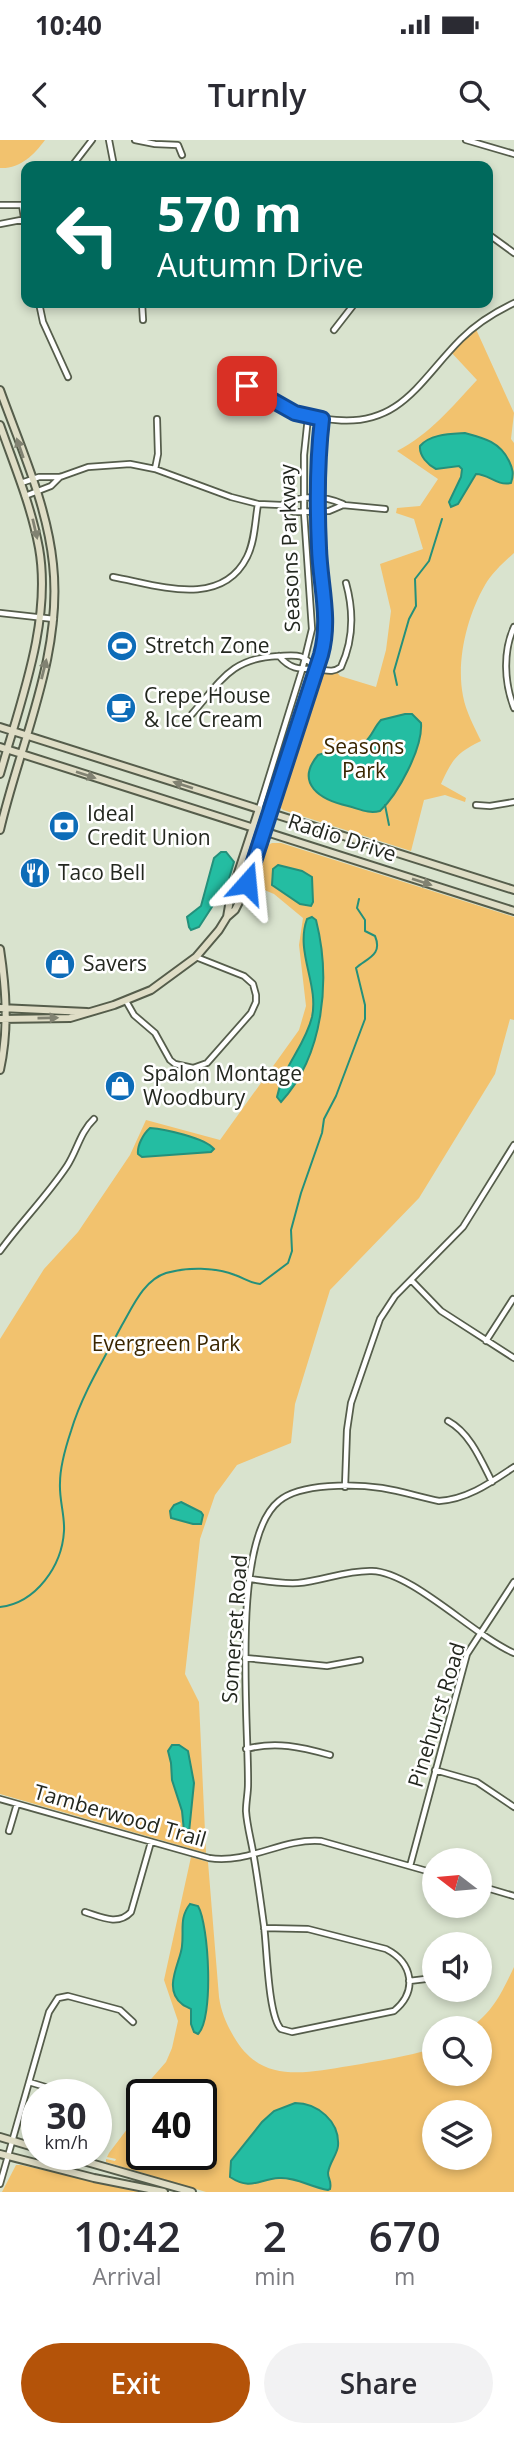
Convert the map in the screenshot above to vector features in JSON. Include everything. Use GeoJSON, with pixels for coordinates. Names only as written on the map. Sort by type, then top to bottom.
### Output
{"type":"FeatureCollection","features":[{"type":"Feature","properties":{"kind":"street"},"geometry":{"type":"LineString","coordinates":[[76,161],[92,140]]}},
{"type":"Feature","properties":{"kind":"street"},"geometry":{"type":"LineString","coordinates":[[110,140],[113,161]]}},
{"type":"Feature","properties":{"kind":"street"},"geometry":{"type":"LineString","coordinates":[[135,140],[178,145],[182,155]]}},
{"type":"Feature","properties":{"kind":"street"},"geometry":{"type":"LineString","coordinates":[[466,140],[514,154]]}},
{"type":"Feature","properties":{"kind":"street"},"geometry":{"type":"LineString","coordinates":[[491,147],[493,140]]}},
{"type":"Feature","properties":{"kind":"street"},"geometry":{"type":"LineString","coordinates":[[0,205],[21,204]]}},
{"type":"Feature","properties":{"kind":"street"},"geometry":{"type":"LineString","coordinates":[[0,223],[21,220]]}},
{"type":"Feature","properties":{"kind":"street"},"geometry":{"type":"LineString","coordinates":[[493,238],[514,253]]}},
{"type":"Feature","properties":{"kind":"street"},"geometry":{"type":"LineString","coordinates":[[247,386],[261,392],[276,404],[308,417],[356,422],[368,420],[388,412],[406,399],[462,338],[487,318],[514,304]]}},
{"type":"Feature","properties":{"kind":"street"},"geometry":{"type":"LineString","coordinates":[[40,308],[43,321],[68,377]]}},
{"type":"Feature","properties":{"kind":"street"},"geometry":{"type":"LineString","coordinates":[[142,308],[143,320]]}},
{"type":"Feature","properties":{"kind":"street"},"geometry":{"type":"LineString","coordinates":[[334,330],[351,308]]}},
{"type":"Feature","properties":{"kind":"street"},"geometry":{"type":"LineString","coordinates":[[0,390],[2,403],[37,493],[47,527],[53,561],[54,620],[50,646],[0,830]]}},
{"type":"Feature","properties":{"kind":"street","name":"Seasons Parkway"},"geometry":{"type":"LineString","coordinates":[[227,917],[231,894],[310,641],[312,617],[304,512],[304,450],[308,417]]}},
{"type":"Feature","properties":{"kind":"street"},"geometry":{"type":"LineString","coordinates":[[155,469],[158,454],[157,419]]}},
{"type":"Feature","properties":{"kind":"street","name":"Seasons Parkway"},"geometry":{"type":"LineString","coordinates":[[3,1020],[70,1018],[126,1001],[157,986],[196,957],[235,910],[271,813],[324,644],[326,618],[318,512],[318,456],[322,419]]}},
{"type":"Feature","properties":{"kind":"street"},"geometry":{"type":"LineString","coordinates":[[0,425],[25,496],[39,550],[42,576],[36,644],[12,731],[3,749],[0,774]]}},
{"type":"Feature","properties":{"kind":"street"},"geometry":{"type":"LineString","coordinates":[[21,483],[47,476],[60,477],[104,465],[130,464],[155,469],[231,497],[281,505],[294,512],[318,512],[344,505]]}},
{"type":"Feature","properties":{"kind":"street"},"geometry":{"type":"LineString","coordinates":[[25,496],[51,486],[60,477]]}},
{"type":"Feature","properties":{"kind":"street"},"geometry":{"type":"LineString","coordinates":[[281,505],[292,499],[318,497],[344,505],[385,509]]}},
{"type":"Feature","properties":{"kind":"street"},"geometry":{"type":"LineString","coordinates":[[113,577],[182,590],[194,591],[216,586],[234,574],[248,556],[258,503]]}},
{"type":"Feature","properties":{"kind":"street"},"geometry":{"type":"LineString","coordinates":[[279,656],[288,665],[302,670],[336,671],[344,661],[350,640],[353,612],[346,583]]}},
{"type":"Feature","properties":{"kind":"street"},"geometry":{"type":"LineString","coordinates":[[0,613],[54,620]]}},
{"type":"Feature","properties":{"kind":"street"},"geometry":{"type":"LineString","coordinates":[[514,626],[506,653],[506,670],[514,708]]}},
{"type":"Feature","properties":{"kind":"street"},"geometry":{"type":"LineString","coordinates":[[192,714],[224,677],[253,658],[291,654],[305,657],[317,669]]}},
{"type":"Feature","properties":{"kind":"street","name":"Radio Drive"},"geometry":{"type":"LineString","coordinates":[[0,727],[514,890]]}},
{"type":"Feature","properties":{"kind":"street","name":"Radio Drive"},"geometry":{"type":"LineString","coordinates":[[3,749],[514,911]]}},
{"type":"Feature","properties":{"kind":"street"},"geometry":{"type":"LineString","coordinates":[[476,805],[514,802]]}},
{"type":"Feature","properties":{"kind":"street"},"geometry":{"type":"LineString","coordinates":[[0,948],[3,1008],[0,1070]]}},
{"type":"Feature","properties":{"kind":"street"},"geometry":{"type":"LineString","coordinates":[[126,1001],[134,1015],[155,1033],[175,1064],[193,1068],[206,1063],[251,1013],[256,995],[253,984],[244,976],[196,957]]}},
{"type":"Feature","properties":{"kind":"street","name":"Seasons Parkway"},"geometry":{"type":"LineString","coordinates":[[3,1008],[71,1009],[89,1012]]}},
{"type":"Feature","properties":{"kind":"street"},"geometry":{"type":"LineString","coordinates":[[0,1251],[24,1218],[52,1187],[69,1163],[84,1131],[94,1119]]}},
{"type":"Feature","properties":{"kind":"street"},"geometry":{"type":"LineString","coordinates":[[345,1487],[347,1430],[355,1387],[387,1307],[463,1227],[511,1155],[514,1144]]}},
{"type":"Feature","properties":{"kind":"street"},"geometry":{"type":"LineString","coordinates":[[411,1280],[441,1311],[514,1358]]}},
{"type":"Feature","properties":{"kind":"street"},"geometry":{"type":"LineString","coordinates":[[485,1340],[513,1299]]}},
{"type":"Feature","properties":{"kind":"street"},"geometry":{"type":"LineString","coordinates":[[447,1421],[458,1427],[478,1454],[492,1482]]}},
{"type":"Feature","properties":{"kind":"street","name":"Somerset Road"},"geometry":{"type":"LineString","coordinates":[[409,1981],[403,2004],[394,2011],[286,2031],[278,2026],[273,2016],[264,1928],[246,1811],[248,1784],[245,1658],[250,1579],[260,1527],[277,1502],[289,1494],[303,1490],[381,1488],[439,1501],[462,1497],[514,1467]]}},
{"type":"Feature","properties":{"kind":"street"},"geometry":{"type":"LineString","coordinates":[[250,1579],[296,1583],[372,1571],[391,1575],[408,1583],[514,1653]]}},
{"type":"Feature","properties":{"kind":"street","name":"Pinehurst Road"},"geometry":{"type":"LineString","coordinates":[[410,1866],[465,1660],[480,1632],[514,1583]]}},
{"type":"Feature","properties":{"kind":"street"},"geometry":{"type":"LineString","coordinates":[[245,1658],[327,1666],[360,1660]]}},
{"type":"Feature","properties":{"kind":"street"},"geometry":{"type":"LineString","coordinates":[[246,1749],[265,1744],[286,1745],[330,1755]]}},
{"type":"Feature","properties":{"kind":"street"},"geometry":{"type":"LineString","coordinates":[[435,1770],[477,1782],[514,1807]]}},
{"type":"Feature","properties":{"kind":"street","name":"Tamberwood Trail"},"geometry":{"type":"LineString","coordinates":[[0,1799],[209,1858],[226,1860],[254,1855],[299,1840],[310,1840],[422,1869]]}},
{"type":"Feature","properties":{"kind":"street"},"geometry":{"type":"LineString","coordinates":[[9,1831],[17,1804]]}},
{"type":"Feature","properties":{"kind":"street"},"geometry":{"type":"LineString","coordinates":[[85,1912],[115,1920],[126,1918],[131,1912],[151,1842]]}},
{"type":"Feature","properties":{"kind":"street"},"geometry":{"type":"LineString","coordinates":[[492,1890],[514,1896]]}},
{"type":"Feature","properties":{"kind":"street"},"geometry":{"type":"LineString","coordinates":[[264,1928],[308,1929],[386,1949],[404,1963],[409,1981],[422,1979]]}},
{"type":"Feature","properties":{"kind":"street"},"geometry":{"type":"LineString","coordinates":[[30,2079],[49,2012],[58,1998],[68,1996],[120,2010],[133,2022]]}},
{"type":"Feature","properties":{"kind":"street"},"geometry":{"type":"LineString","coordinates":[[0,2184],[21,2110]]}},
{"type":"Feature","properties":{"kind":"street"},"geometry":{"type":"LineString","coordinates":[[0,2137],[21,2144]]}},
{"type":"Feature","properties":{"kind":"street"},"geometry":{"type":"LineString","coordinates":[[0,2154],[93,2178],[164,2192]]}},
{"type":"Feature","properties":{"kind":"street"},"geometry":{"type":"LineString","coordinates":[[112,2169],[192,2192]]}},
{"type":"Feature","properties":{"kind":"green space"},"geometry":{"type":"Polygon","coordinates":[[[0,140],[45,140],[26,160],[14,166],[0,168],[0,140]]]}},
{"type":"Feature","properties":{"kind":"green space","name":"Seasons Park"},"geometry":{"type":"Polygon","coordinates":[[[475,327],[514,413],[511,439],[514,443],[514,553],[485,585],[468,625],[462,654],[463,696],[481,741],[456,758],[441,784],[466,798],[465,802],[445,795],[424,800],[411,851],[283,810],[275,802],[317,669],[336,671],[340,676],[376,687],[386,650],[391,611],[380,564],[423,549],[414,519],[396,513],[397,508],[420,506],[438,479],[397,451],[430,428],[477,380],[450,351],[475,327]]]}},
{"type":"Feature","properties":{"kind":"green space","name":"Evergreen Park"},"geometry":{"type":"Polygon","coordinates":[[[281,843],[514,917],[514,1020],[510,1019],[495,1074],[419,1198],[330,1290],[295,1404],[291,1443],[237,1465],[215,1495],[200,1539],[185,1674],[199,1702],[206,1853],[0,1794],[0,1339],[44,1269],[78,1232],[130,1155],[146,1120],[220,1140],[299,1030],[306,1006],[299,945],[303,918],[274,894],[252,885],[264,847],[281,843]]]}},
{"type":"Feature","properties":{"kind":"green space"},"geometry":{"type":"Polygon","coordinates":[[[191,1857],[208,1862],[221,2008],[234,2037],[245,2052],[271,2069],[285,2072],[316,2071],[422,2051],[422,2086],[492,2086],[492,2016],[484,2016],[501,1993],[514,1967],[514,2192],[206,2192],[133,2170],[217,2170],[217,2079],[151,2079],[166,2062],[178,2021],[164,1980],[191,1857]]]}},
{"type":"Feature","properties":{"kind":"green space"},"geometry":{"type":"Polygon","coordinates":[[[126,2131],[126,2168],[112,2164],[112,2160],[116,2159],[112,2158],[112,2149],[126,2131]]]}},
{"type":"Feature","properties":{"kind":"green space"},"geometry":{"type":"Polygon","coordinates":[[[16,2165],[21,2165],[21,2170],[43,2170],[141,2192],[2,2192],[16,2165]]]}},
{"type":"Feature","properties":{"kind":"water"},"geometry":{"type":"Polygon","coordinates":[[[465,433],[485,439],[501,449],[510,464],[513,477],[511,483],[506,483],[476,474],[458,504],[451,507],[449,502],[462,469],[459,466],[436,469],[425,460],[420,446],[435,437],[465,433]]]}},
{"type":"Feature","properties":{"kind":"water"},"geometry":{"type":"Polygon","coordinates":[[[412,714],[421,723],[418,745],[401,782],[380,811],[368,812],[329,800],[314,789],[309,774],[318,755],[359,746],[369,738],[381,720],[412,714]]]}},
{"type":"Feature","properties":{"kind":"water"},"geometry":{"type":"Polygon","coordinates":[[[221,852],[226,852],[234,862],[228,882],[199,927],[191,930],[187,917],[201,906],[214,858],[221,852]]]}},
{"type":"Feature","properties":{"kind":"water"},"geometry":{"type":"Polygon","coordinates":[[[278,865],[302,871],[312,877],[311,906],[300,904],[272,885],[273,869],[278,865]]]}},
{"type":"Feature","properties":{"kind":"water"},"geometry":{"type":"Polygon","coordinates":[[[312,917],[316,920],[323,967],[320,1016],[307,1062],[281,1102],[277,1097],[280,1086],[312,1017],[312,992],[305,956],[304,931],[307,919],[312,917]]]}},
{"type":"Feature","properties":{"kind":"water"},"geometry":{"type":"Polygon","coordinates":[[[150,1128],[194,1138],[214,1149],[211,1152],[142,1157],[138,1154],[138,1147],[150,1128]]]}},
{"type":"Feature","properties":{"kind":"water"},"geometry":{"type":"Polygon","coordinates":[[[181,1502],[201,1512],[201,1524],[171,1518],[170,1511],[174,1505],[181,1502]]]}},
{"type":"Feature","properties":{"kind":"water"},"geometry":{"type":"Polygon","coordinates":[[[172,1745],[179,1745],[188,1751],[194,1783],[189,1832],[184,1831],[182,1811],[172,1780],[168,1751],[172,1745]]]}},
{"type":"Feature","properties":{"kind":"water"},"geometry":{"type":"Polygon","coordinates":[[[190,1904],[198,1906],[202,1916],[207,1951],[208,1992],[203,2025],[198,2034],[194,2032],[191,2024],[191,2009],[176,1998],[173,1991],[174,1975],[182,1946],[183,1919],[190,1904]]]}},
{"type":"Feature","properties":{"kind":"water"},"geometry":{"type":"Polygon","coordinates":[[[295,2103],[319,2110],[326,2115],[335,2129],[338,2146],[328,2173],[330,2189],[321,2189],[285,2178],[249,2184],[230,2177],[231,2161],[262,2122],[274,2111],[295,2103]]]}},
{"type":"Feature","properties":{"kind":"waterway"},"geometry":{"type":"LineString","coordinates":[[397,685],[394,671],[409,619],[416,606],[415,579],[429,561],[442,519]]}},
{"type":"Feature","properties":{"kind":"waterway"},"geometry":{"type":"LineString","coordinates":[[385,805],[389,825]]}},
{"type":"Feature","properties":{"kind":"waterway"},"geometry":{"type":"LineString","coordinates":[[0,1607],[13,1604],[36,1590],[45,1581],[58,1557],[64,1531],[60,1477],[69,1437],[94,1377],[145,1288],[158,1276],[192,1269],[219,1270],[260,1284],[288,1263],[292,1251],[291,1230],[324,1119],[336,1096],[365,1019],[365,1005],[356,968],[373,955],[377,942],[375,936],[365,931],[365,920],[357,908],[359,899]]}},
{"type":"Feature","properties":{"kind":"place","name":"Stretch Zone"},"geometry":{"type":"Point","coordinates":[122,646]}},
{"type":"Feature","properties":{"kind":"place","name":"Crepe House & Ice Cream"},"geometry":{"type":"Point","coordinates":[121,708]}},
{"type":"Feature","properties":{"kind":"place","name":"Ideal Credit Union"},"geometry":{"type":"Point","coordinates":[64,826]}},
{"type":"Feature","properties":{"kind":"place","name":"Taco Bell"},"geometry":{"type":"Point","coordinates":[35,873]}},
{"type":"Feature","properties":{"kind":"place","name":"Savers"},"geometry":{"type":"Point","coordinates":[60,964]}},
{"type":"Feature","properties":{"kind":"place","name":"Spalon Montage Woodbury"},"geometry":{"type":"Point","coordinates":[120,1086]}},
{"type":"Feature","properties":{"kind":"route"},"geometry":{"type":"LineString","coordinates":[[247,386],[295,413],[322,419],[318,452],[319,549],[326,631],[275,802],[247,883]]}}]}
